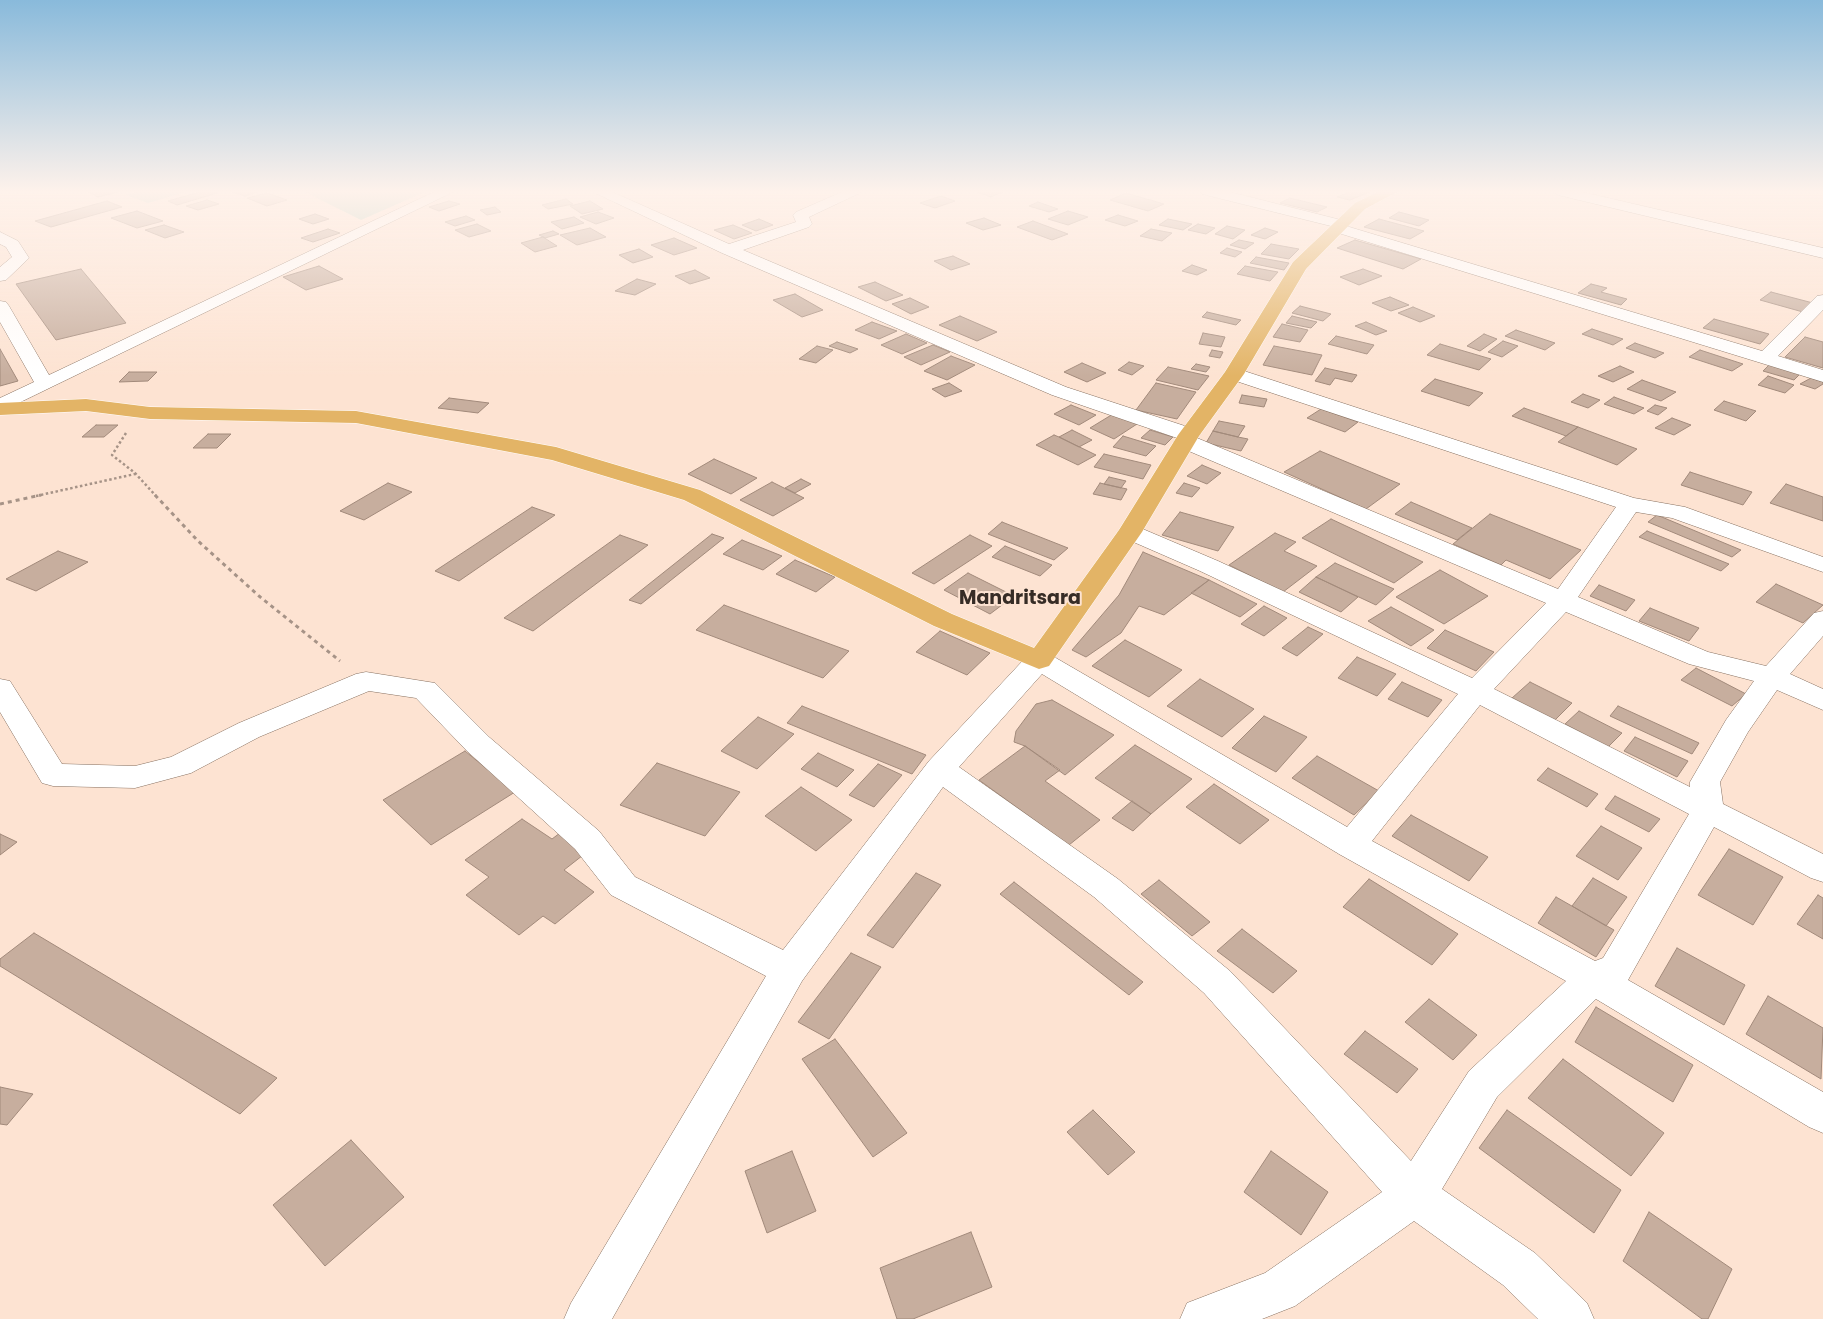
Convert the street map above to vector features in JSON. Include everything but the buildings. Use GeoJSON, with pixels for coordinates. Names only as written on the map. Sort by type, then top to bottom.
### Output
{"type":"FeatureCollection","features":[{"type":"Feature","properties":{"kind":"main road"},"geometry":{"type":"LineString","coordinates":[[0,408],[86,405],[150,413],[356,417],[556,454],[692,495],[943,620],[1039,660],[1130,532],[1187,438],[1234,374],[1299,266],[1312,253]]}},
{"type":"Feature","properties":{"kind":"street"},"geometry":{"type":"LineString","coordinates":[[0,276],[21,258],[17,253]]}},
{"type":"Feature","properties":{"kind":"street"},"geometry":{"type":"LineString","coordinates":[[0,408],[45,384],[319,253]]}},
{"type":"Feature","properties":{"kind":"street"},"geometry":{"type":"LineString","coordinates":[[734,253],[1059,390],[1187,438],[1699,658],[1772,677],[1823,700]]}},
{"type":"Feature","properties":{"kind":"street"},"geometry":{"type":"LineString","coordinates":[[1424,253],[1823,376]]}},
{"type":"Feature","properties":{"kind":"street"},"geometry":{"type":"LineString","coordinates":[[1767,359],[1774,348],[1823,300]]}},
{"type":"Feature","properties":{"kind":"street"},"geometry":{"type":"LineString","coordinates":[[0,306],[45,384]]}},
{"type":"Feature","properties":{"kind":"street"},"geometry":{"type":"LineString","coordinates":[[1234,374],[1630,504],[1678,512],[1823,565]]}},
{"type":"Feature","properties":{"kind":"street"},"geometry":{"type":"LineString","coordinates":[[1351,845],[1476,691],[1563,600],[1630,504]]}},
{"type":"Feature","properties":{"kind":"street"},"geometry":{"type":"LineString","coordinates":[[1130,532],[1209,566],[1476,691],[1823,869]]}},
{"type":"Feature","properties":{"kind":"street"},"geometry":{"type":"LineString","coordinates":[[1203,1319],[1279,1290],[1414,1195],[1482,1084],[1593,978],[1616,969],[1708,809],[1705,782],[1736,727],[1772,677],[1823,619]]}},
{"type":"Feature","properties":{"kind":"street"},"geometry":{"type":"LineString","coordinates":[[587,1319],[789,970],[940,769],[1039,660],[1351,845],[1593,978],[1823,1114]]}},
{"type":"Feature","properties":{"kind":"street"},"geometry":{"type":"LineString","coordinates":[[0,688],[53,775],[135,777],[180,765],[249,730],[366,681],[425,690],[478,744],[587,840],[623,886],[789,970]]}},
{"type":"Feature","properties":{"kind":"street"},"geometry":{"type":"LineString","coordinates":[[940,769],[1106,888],[1217,982],[1414,1195],[1519,1269],[1571,1319]]}},
{"type":"Feature","properties":{"kind":"path"},"geometry":{"type":"LineString","coordinates":[[150,413],[133,422],[112,455],[135,473],[204,547],[259,596],[366,681]]}},
{"type":"Feature","properties":{"kind":"path"},"geometry":{"type":"LineString","coordinates":[[0,504],[135,473]]}},
{"type":"Feature","properties":{"kind":"district","name":"Mandritsara"},"geometry":{"type":"Point","coordinates":[1020,599]}}]}
